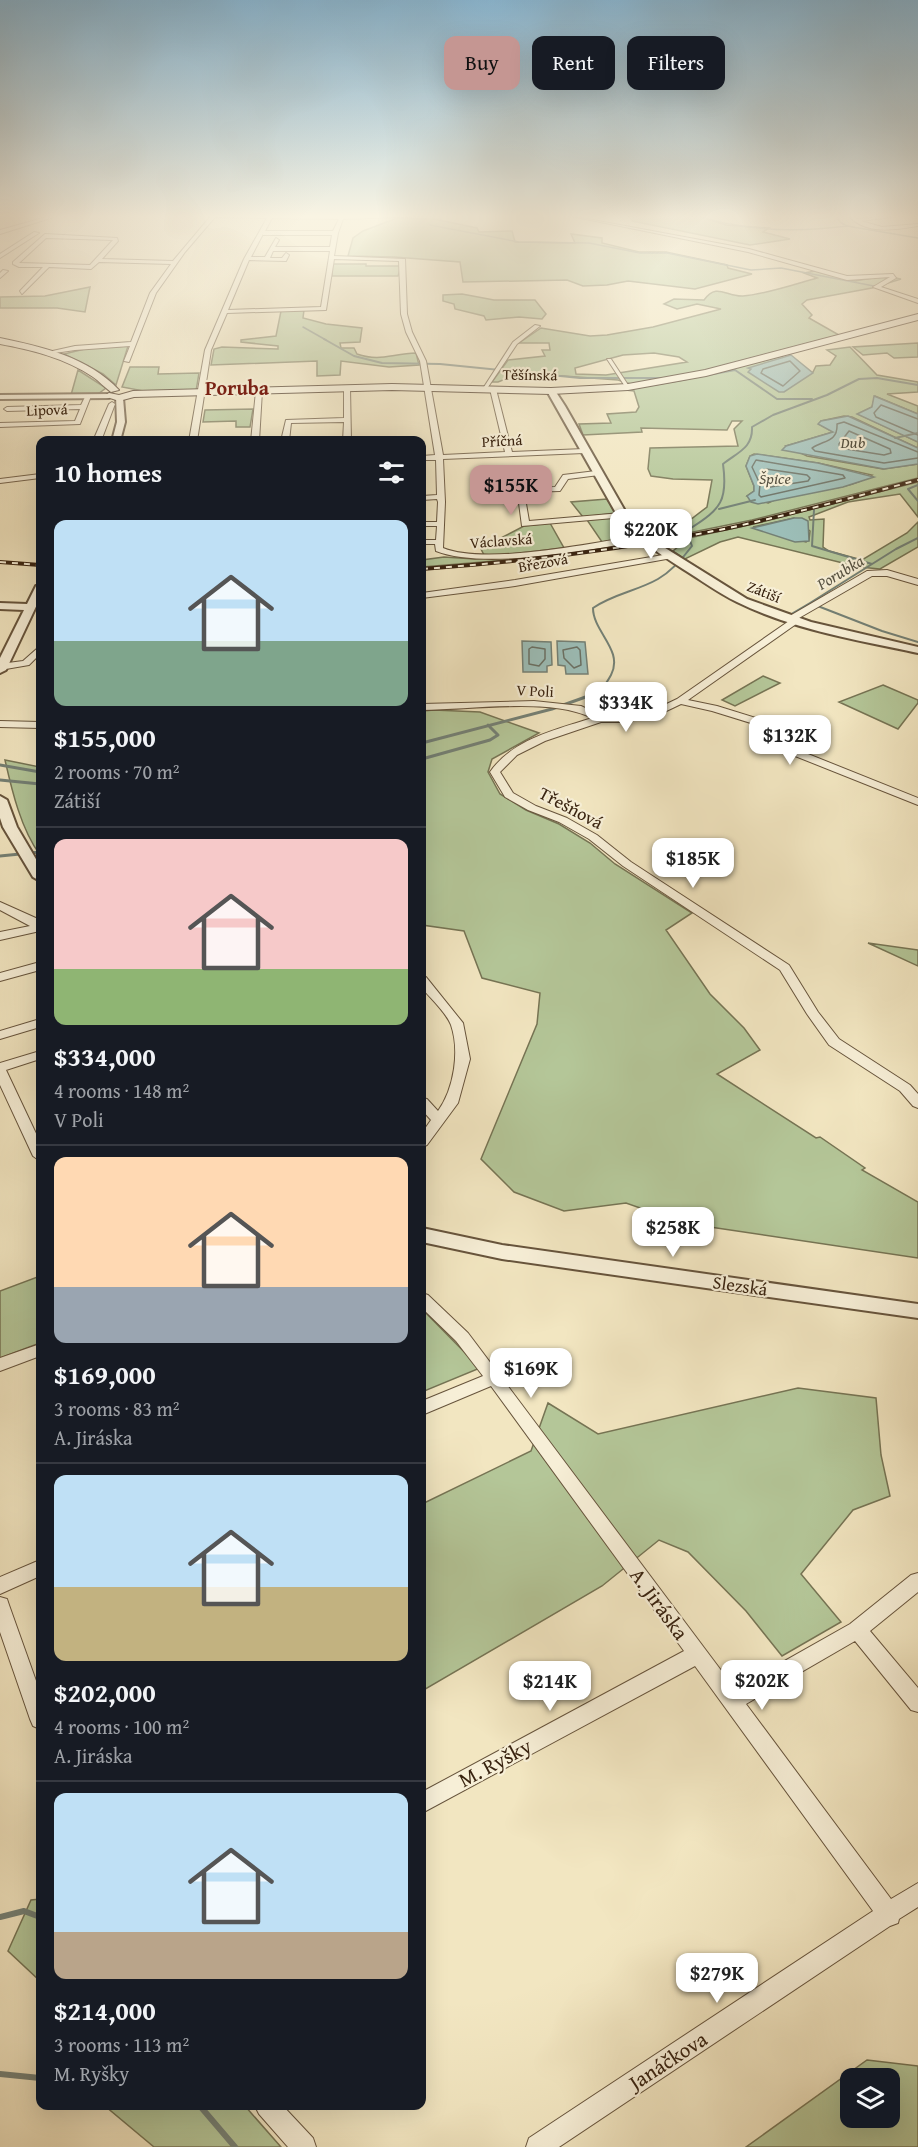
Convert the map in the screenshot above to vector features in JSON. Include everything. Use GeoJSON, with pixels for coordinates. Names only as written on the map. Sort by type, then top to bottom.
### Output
{"type":"FeatureCollection","features":[{"type":"Feature","properties":{"kind":"main road","name":"Těšínská"},"geometry":{"type":"LineString","coordinates":[[113,397],[133,394],[347,388],[428,387],[551,391],[628,387],[693,375],[918,317]]}},
{"type":"Feature","properties":{"kind":"main road"},"geometry":{"type":"LineString","coordinates":[[0,341],[50,353],[97,375],[113,397]]}},
{"type":"Feature","properties":{"kind":"street"},"geometry":{"type":"LineString","coordinates":[[127,361],[144,315]]}},
{"type":"Feature","properties":{"kind":"street"},"geometry":{"type":"LineString","coordinates":[[194,436],[208,350],[223,315]]}},
{"type":"Feature","properties":{"kind":"street"},"geometry":{"type":"LineString","coordinates":[[405,315],[409,330],[422,357],[438,458],[440,542],[426,542]]}},
{"type":"Feature","properties":{"kind":"street"},"geometry":{"type":"LineString","coordinates":[[509,454],[488,389],[515,343],[537,326]]}},
{"type":"Feature","properties":{"kind":"street"},"geometry":{"type":"LineString","coordinates":[[50,353],[86,347],[133,344]]}},
{"type":"Feature","properties":{"kind":"street"},"geometry":{"type":"LineString","coordinates":[[609,360],[628,387]]}},
{"type":"Feature","properties":{"kind":"street"},"geometry":{"type":"LineString","coordinates":[[346,436],[347,388]]}},
{"type":"Feature","properties":{"kind":"street"},"geometry":{"type":"LineString","coordinates":[[255,436],[259,391]]}},
{"type":"Feature","properties":{"kind":"street","name":"Zátiší"},"geometry":{"type":"LineString","coordinates":[[551,391],[569,417],[584,451],[622,515],[644,537],[669,556],[741,600],[793,619],[918,650]]}},
{"type":"Feature","properties":{"kind":"street","name":"Lipová"},"geometry":{"type":"LineString","coordinates":[[12,398],[0,425],[78,423],[88,396]]}},
{"type":"Feature","properties":{"kind":"street"},"geometry":{"type":"LineString","coordinates":[[0,397],[113,397]]}},
{"type":"Feature","properties":{"kind":"street"},"geometry":{"type":"LineString","coordinates":[[99,436],[113,397]]}},
{"type":"Feature","properties":{"kind":"street"},"geometry":{"type":"LineString","coordinates":[[113,397],[122,422],[118,436]]}},
{"type":"Feature","properties":{"kind":"street","name":"Lipová"},"geometry":{"type":"LineString","coordinates":[[7,409],[84,407]]}},
{"type":"Feature","properties":{"kind":"street"},"geometry":{"type":"LineString","coordinates":[[286,436],[288,421],[347,420]]}},
{"type":"Feature","properties":{"kind":"street","name":"Příčná"},"geometry":{"type":"LineString","coordinates":[[426,458],[584,451]]}},
{"type":"Feature","properties":{"kind":"street"},"geometry":{"type":"LineString","coordinates":[[596,473],[566,477],[557,489],[520,490],[525,524],[622,515]]}},
{"type":"Feature","properties":{"kind":"street"},"geometry":{"type":"LineString","coordinates":[[0,481],[36,476]]}},
{"type":"Feature","properties":{"kind":"street"},"geometry":{"type":"LineString","coordinates":[[426,498],[440,497]]}},
{"type":"Feature","properties":{"kind":"street"},"geometry":{"type":"LineString","coordinates":[[426,524],[441,524]]}},
{"type":"Feature","properties":{"kind":"street","name":"Václavská"},"geometry":{"type":"LineString","coordinates":[[440,542],[439,549],[442,552],[479,557],[541,552],[644,537]]}},
{"type":"Feature","properties":{"kind":"street","name":"Březová"},"geometry":{"type":"LineString","coordinates":[[426,595],[515,583],[669,556]]}},
{"type":"Feature","properties":{"kind":"street","name":"V Poli"},"geometry":{"type":"LineString","coordinates":[[426,707],[534,704],[581,709],[600,719],[624,719],[655,713],[680,701],[793,619],[870,573],[887,573],[918,582]]}},
{"type":"Feature","properties":{"kind":"street"},"geometry":{"type":"LineString","coordinates":[[1,669],[36,596]]}},
{"type":"Feature","properties":{"kind":"street"},"geometry":{"type":"LineString","coordinates":[[0,606],[30,607]]}},
{"type":"Feature","properties":{"kind":"street"},"geometry":{"type":"LineString","coordinates":[[1,669],[26,663],[36,653]]}},
{"type":"Feature","properties":{"kind":"street"},"geometry":{"type":"LineString","coordinates":[[680,701],[714,708],[787,731],[791,736],[788,746],[794,752],[918,802]]}},
{"type":"Feature","properties":{"kind":"street","name":"Třešňová"},"geometry":{"type":"LineString","coordinates":[[600,719],[541,739],[500,763],[495,772],[509,795],[593,837],[627,864],[785,968],[813,1014],[834,1042],[905,1088],[918,1103]]}},
{"type":"Feature","properties":{"kind":"street"},"geometry":{"type":"LineString","coordinates":[[0,724],[36,725]]}},
{"type":"Feature","properties":{"kind":"street"},"geometry":{"type":"LineString","coordinates":[[0,800],[10,827],[36,870]]}},
{"type":"Feature","properties":{"kind":"street"},"geometry":{"type":"LineString","coordinates":[[0,906],[36,924]]}},
{"type":"Feature","properties":{"kind":"street"},"geometry":{"type":"LineString","coordinates":[[0,936],[36,929]]}},
{"type":"Feature","properties":{"kind":"street"},"geometry":{"type":"LineString","coordinates":[[0,977],[36,967]]}},
{"type":"Feature","properties":{"kind":"street"},"geometry":{"type":"LineString","coordinates":[[426,985],[457,1023],[463,1059],[450,1103],[426,1136]]}},
{"type":"Feature","properties":{"kind":"street"},"geometry":{"type":"LineString","coordinates":[[0,1035],[36,1024]]}},
{"type":"Feature","properties":{"kind":"street"},"geometry":{"type":"LineString","coordinates":[[0,1067],[36,1056]]}},
{"type":"Feature","properties":{"kind":"street"},"geometry":{"type":"LineString","coordinates":[[0,1071],[36,1148]]}},
{"type":"Feature","properties":{"kind":"street"},"geometry":{"type":"LineString","coordinates":[[426,1106],[438,1119]]}},
{"type":"Feature","properties":{"kind":"street","name":"Slezská"},"geometry":{"type":"LineString","coordinates":[[426,1236],[502,1252],[918,1311]]}},
{"type":"Feature","properties":{"kind":"street","name":"A. Jiráska"},"geometry":{"type":"LineString","coordinates":[[426,1303],[462,1337],[494,1377],[890,1915]]}},
{"type":"Feature","properties":{"kind":"street"},"geometry":{"type":"LineString","coordinates":[[0,1365],[36,1352]]}},
{"type":"Feature","properties":{"kind":"street"},"geometry":{"type":"LineString","coordinates":[[426,1406],[494,1377]]}},
{"type":"Feature","properties":{"kind":"street"},"geometry":{"type":"LineString","coordinates":[[0,1586],[36,1571]]}},
{"type":"Feature","properties":{"kind":"street"},"geometry":{"type":"LineString","coordinates":[[732,1702],[857,1630],[918,1581]]}},
{"type":"Feature","properties":{"kind":"street"},"geometry":{"type":"LineString","coordinates":[[0,1605],[36,1708]]}},
{"type":"Feature","properties":{"kind":"street"},"geometry":{"type":"LineString","coordinates":[[857,1630],[918,1703]]}},
{"type":"Feature","properties":{"kind":"street","name":"M. Ryšky"},"geometry":{"type":"LineString","coordinates":[[426,1801],[696,1654]]}},
{"type":"Feature","properties":{"kind":"street","name":"Janáčkova"},"geometry":{"type":"LineString","coordinates":[[538,2147],[890,1915],[918,1894]]}},
{"type":"Feature","properties":{"kind":"street"},"geometry":{"type":"LineString","coordinates":[[271,2110],[304,2147]]}},
{"type":"Feature","properties":{"kind":"green space"},"geometry":{"type":"Polygon","coordinates":[[[280,315],[303,315],[303,318],[326,324],[362,328],[360,342],[340,343],[341,348],[354,348],[357,354],[372,357],[416,353],[419,365],[389,367],[341,361],[340,375],[317,376],[317,361],[211,365],[214,349],[222,347],[278,349],[278,346],[241,342],[241,340],[276,336],[280,315]]]}},
{"type":"Feature","properties":{"kind":"green space"},"geometry":{"type":"Polygon","coordinates":[[[481,315],[545,315],[542,319],[519,317],[486,320],[481,315]]]}},
{"type":"Feature","properties":{"kind":"green space"},"geometry":{"type":"Polygon","coordinates":[[[698,315],[812,315],[809,318],[839,335],[703,371],[634,385],[618,380],[536,374],[518,374],[492,382],[508,360],[545,356],[542,350],[550,350],[549,343],[519,343],[541,328],[590,336],[653,327],[698,315]],[[654,353],[623,355],[575,368],[576,374],[606,375],[687,362],[679,357],[654,353]]]}},
{"type":"Feature","properties":{"kind":"green space"},"geometry":{"type":"Polygon","coordinates":[[[918,343],[918,357],[894,358],[887,353],[863,355],[853,347],[918,343]]]}},
{"type":"Feature","properties":{"kind":"green space"},"geometry":{"type":"Polygon","coordinates":[[[128,346],[116,385],[103,374],[64,354],[89,348],[128,346]]]}},
{"type":"Feature","properties":{"kind":"green space"},"geometry":{"type":"Polygon","coordinates":[[[850,347],[877,375],[918,382],[918,392],[887,394],[918,406],[918,414],[875,396],[872,407],[858,414],[918,442],[918,448],[852,417],[844,416],[821,421],[819,424],[833,432],[786,446],[807,456],[883,469],[918,464],[918,478],[752,520],[654,540],[632,520],[661,534],[686,523],[707,507],[712,480],[651,476],[648,469],[650,448],[738,446],[734,429],[742,421],[732,421],[727,430],[641,428],[642,432],[583,435],[579,424],[611,423],[607,414],[636,412],[639,407],[634,391],[625,390],[684,380],[782,356],[803,378],[813,372],[816,366],[830,365],[836,356],[827,350],[850,347]],[[754,454],[750,456],[746,466],[754,491],[747,496],[768,503],[793,495],[847,486],[872,475],[818,463],[754,454]]]}},
{"type":"Feature","properties":{"kind":"green space"},"geometry":{"type":"Polygon","coordinates":[[[130,367],[159,367],[158,374],[199,373],[196,391],[149,392],[122,387],[130,367]]]}},
{"type":"Feature","properties":{"kind":"green space"},"geometry":{"type":"Polygon","coordinates":[[[78,370],[106,388],[98,394],[71,395],[78,370]]]}},
{"type":"Feature","properties":{"kind":"green space"},"geometry":{"type":"Polygon","coordinates":[[[253,409],[250,427],[236,427],[236,421],[203,422],[205,410],[253,409]]]}},
{"type":"Feature","properties":{"kind":"green space"},"geometry":{"type":"Polygon","coordinates":[[[918,482],[918,517],[900,494],[848,502],[809,517],[810,520],[824,519],[823,547],[829,551],[862,560],[907,533],[918,522],[918,547],[880,569],[859,567],[738,537],[720,542],[685,559],[673,551],[689,538],[758,523],[918,482]],[[794,518],[753,527],[806,542],[809,540],[810,531],[794,518]]]}},
{"type":"Feature","properties":{"kind":"green space"},"geometry":{"type":"Polygon","coordinates":[[[607,499],[616,513],[583,517],[571,502],[607,499]]]}},
{"type":"Feature","properties":{"kind":"green space"},"geometry":{"type":"Polygon","coordinates":[[[619,517],[638,536],[602,542],[587,520],[619,517]]]}},
{"type":"Feature","properties":{"kind":"green space"},"geometry":{"type":"Polygon","coordinates":[[[550,523],[564,548],[485,557],[478,543],[499,539],[524,526],[550,523]]]}},
{"type":"Feature","properties":{"kind":"green space"},"geometry":{"type":"Polygon","coordinates":[[[604,546],[606,548],[518,559],[426,567],[426,559],[444,557],[475,559],[604,546]]]}},
{"type":"Feature","properties":{"kind":"green space"},"geometry":{"type":"Polygon","coordinates":[[[763,676],[780,683],[735,706],[722,700],[763,676]]]}},
{"type":"Feature","properties":{"kind":"green space"},"geometry":{"type":"Polygon","coordinates":[[[883,685],[918,700],[898,729],[839,702],[883,685]]]}},
{"type":"Feature","properties":{"kind":"green space"},"geometry":{"type":"Polygon","coordinates":[[[426,711],[480,712],[539,733],[492,759],[488,772],[500,794],[526,810],[559,824],[590,843],[615,864],[692,913],[666,930],[710,994],[744,1028],[760,1050],[717,1074],[816,1138],[820,1137],[865,1168],[862,1170],[918,1202],[918,1258],[683,1223],[626,1203],[564,1211],[514,1192],[481,1159],[537,1024],[540,993],[482,978],[464,931],[426,926],[426,711]]]}},
{"type":"Feature","properties":{"kind":"green space"},"geometry":{"type":"Polygon","coordinates":[[[5,760],[36,766],[36,849],[22,822],[5,760]]]}},
{"type":"Feature","properties":{"kind":"green space"},"geometry":{"type":"Polygon","coordinates":[[[868,943],[918,950],[918,966],[868,943]]]}},
{"type":"Feature","properties":{"kind":"green space"},"geometry":{"type":"Polygon","coordinates":[[[36,1278],[36,1344],[0,1358],[0,1291],[36,1278]]]}},
{"type":"Feature","properties":{"kind":"green space"},"geometry":{"type":"Polygon","coordinates":[[[426,1313],[480,1368],[426,1390],[426,1313]]]}},
{"type":"Feature","properties":{"kind":"green space"},"geometry":{"type":"Polygon","coordinates":[[[798,1388],[876,1398],[881,1455],[890,1496],[853,1510],[801,1574],[841,1622],[782,1656],[746,1611],[688,1552],[659,1540],[602,1586],[426,1689],[426,1502],[531,1451],[548,1403],[598,1434],[798,1388]]]}},
{"type":"Feature","properties":{"kind":"green space"},"geometry":{"type":"Polygon","coordinates":[[[36,1899],[36,1977],[8,1951],[31,1900],[36,1899]]]}},
{"type":"Feature","properties":{"kind":"green space"},"geometry":{"type":"Polygon","coordinates":[[[867,2060],[918,2066],[918,2147],[746,2147],[840,2079],[840,2128],[900,2128],[900,2068],[856,2068],[867,2060]]]}},
{"type":"Feature","properties":{"kind":"green space"},"geometry":{"type":"Polygon","coordinates":[[[110,2110],[249,2110],[281,2147],[154,2147],[110,2110]]]}},
{"type":"Feature","properties":{"kind":"water"},"geometry":{"type":"Polygon","coordinates":[[[791,355],[813,373],[784,392],[779,392],[748,372],[751,369],[748,368],[791,355]]]}},
{"type":"Feature","properties":{"kind":"water"},"geometry":{"type":"Polygon","coordinates":[[[874,396],[918,414],[918,442],[857,414],[872,407],[874,396]]]}},
{"type":"Feature","properties":{"kind":"water","name":"Dub"},"geometry":{"type":"Polygon","coordinates":[[[848,416],[918,448],[918,464],[884,469],[782,450],[786,446],[833,432],[818,424],[821,421],[848,416]]]}},
{"type":"Feature","properties":{"kind":"water","name":"Špice"},"geometry":{"type":"Polygon","coordinates":[[[757,454],[818,463],[874,477],[843,487],[758,504],[751,502],[747,496],[754,491],[754,486],[746,466],[750,456],[757,454]]]}},
{"type":"Feature","properties":{"kind":"water"},"geometry":{"type":"Polygon","coordinates":[[[794,518],[808,521],[809,541],[795,542],[752,528],[794,518]]]}},
{"type":"Feature","properties":{"kind":"water"},"geometry":{"type":"Polygon","coordinates":[[[522,641],[551,642],[552,665],[547,666],[547,672],[523,672],[522,641]]]}},
{"type":"Feature","properties":{"kind":"water"},"geometry":{"type":"Polygon","coordinates":[[[557,641],[585,642],[588,674],[566,674],[565,666],[558,665],[557,641]]]}},
{"type":"Feature","properties":{"kind":"waterway"},"geometry":{"type":"LineString","coordinates":[[303,327],[326,340]]}},
{"type":"Feature","properties":{"kind":"waterway"},"geometry":{"type":"LineString","coordinates":[[324,339],[354,356],[382,363],[440,364],[580,378],[664,378]]}},
{"type":"Feature","properties":{"kind":"waterway"},"geometry":{"type":"LineString","coordinates":[[692,378],[735,370],[777,399],[812,399]]}},
{"type":"Feature","properties":{"kind":"waterway"},"geometry":{"type":"LineString","coordinates":[[590,695],[605,685],[614,666],[614,657],[594,617],[593,608],[658,579],[681,560],[692,546],[689,538],[691,528],[716,509],[720,502],[724,487],[723,464],[747,445],[752,434],[752,427],[773,415],[827,395],[859,379],[877,378],[918,385]]}},
{"type":"Feature","properties":{"kind":"waterway"},"geometry":{"type":"LineString","coordinates":[[895,438],[918,433]]}},
{"type":"Feature","properties":{"kind":"waterway","name":"Porubka"},"geometry":{"type":"LineString","coordinates":[[918,485],[908,489],[918,501]]}},
{"type":"Feature","properties":{"kind":"waterway"},"geometry":{"type":"LineString","coordinates":[[719,509],[755,500]]}},
{"type":"Feature","properties":{"kind":"waterway"},"geometry":{"type":"LineString","coordinates":[[814,510],[812,546],[872,564]]}},
{"type":"Feature","properties":{"kind":"waterway","name":"Porubka"},"geometry":{"type":"LineString","coordinates":[[810,603],[896,549],[918,538]]}},
{"type":"Feature","properties":{"kind":"waterway"},"geometry":{"type":"LineString","coordinates":[[793,613],[810,603]]}},
{"type":"Feature","properties":{"kind":"waterway","name":"Porubka"},"geometry":{"type":"LineString","coordinates":[[810,603],[882,631],[918,642]]}},
{"type":"Feature","properties":{"kind":"waterway"},"geometry":{"type":"LineString","coordinates":[[489,726],[552,709],[594,694]]}},
{"type":"Feature","properties":{"kind":"waterway"},"geometry":{"type":"LineString","coordinates":[[426,742],[489,726]]}},
{"type":"Feature","properties":{"kind":"waterway"},"geometry":{"type":"LineString","coordinates":[[426,758],[490,740],[498,735],[489,726]]}},
{"type":"Feature","properties":{"kind":"waterway"},"geometry":{"type":"LineString","coordinates":[[0,765],[36,771]]}},
{"type":"Feature","properties":{"kind":"waterway"},"geometry":{"type":"LineString","coordinates":[[0,780],[36,784]]}},
{"type":"Feature","properties":{"kind":"waterway"},"geometry":{"type":"LineString","coordinates":[[0,856],[36,852]]}},
{"type":"Feature","properties":{"kind":"waterway"},"geometry":{"type":"LineString","coordinates":[[0,1917],[24,1911],[36,1916]]}},
{"type":"Feature","properties":{"kind":"waterway"},"geometry":{"type":"LineString","coordinates":[[0,2074],[36,2078]]}},
{"type":"Feature","properties":{"kind":"waterway"},"geometry":{"type":"LineString","coordinates":[[203,2110],[235,2147]]}},
{"type":"Feature","properties":{"kind":"railway"},"geometry":{"type":"LineString","coordinates":[[426,569],[498,563],[649,543],[773,518],[918,480]]}},
{"type":"Feature","properties":{"kind":"railway"},"geometry":{"type":"LineString","coordinates":[[0,562],[36,565]]}},
{"type":"Feature","properties":{"kind":"district","name":"Poruba"},"geometry":{"type":"Point","coordinates":[237,388]}}]}
